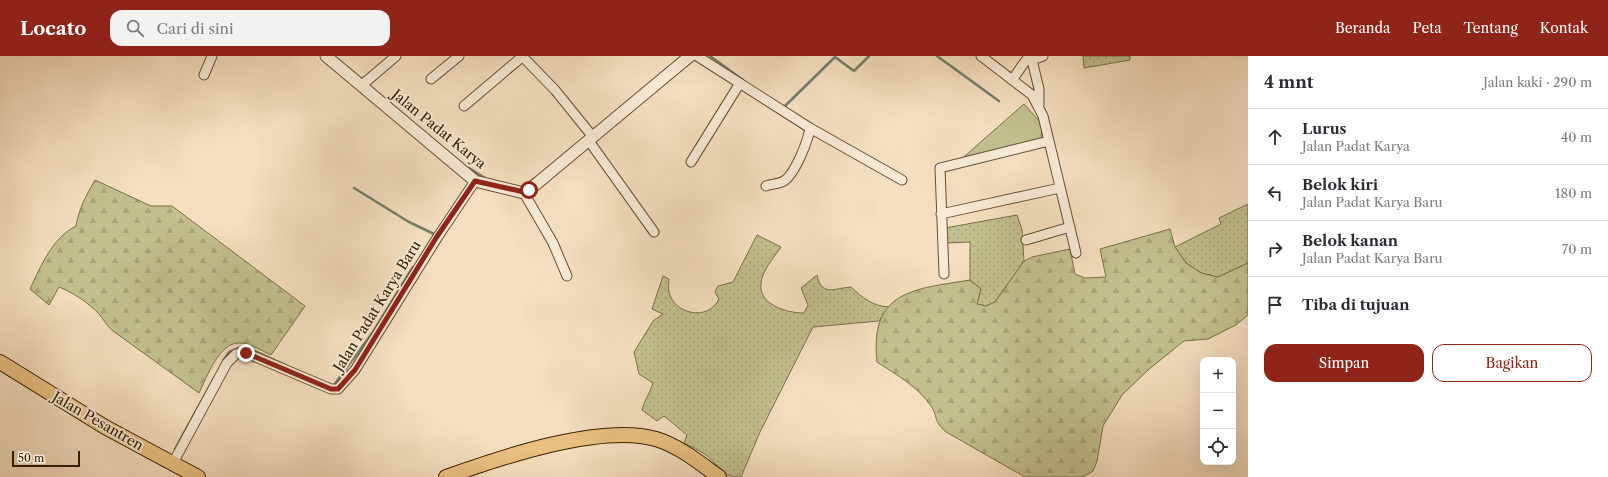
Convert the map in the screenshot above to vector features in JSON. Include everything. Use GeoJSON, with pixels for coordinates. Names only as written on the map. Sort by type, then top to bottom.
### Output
{"type":"FeatureCollection","features":[{"type":"Feature","properties":{"kind":"main road","name":"Jalan Pesantren"},"geometry":{"type":"LineString","coordinates":[[0,362],[105,427],[198,477]]}},
{"type":"Feature","properties":{"kind":"main road"},"geometry":{"type":"LineString","coordinates":[[446,477],[538,448],[594,438],[635,435],[657,440],[673,446],[719,477]]}},
{"type":"Feature","properties":{"kind":"street"},"geometry":{"type":"LineString","coordinates":[[204,75],[212,56]]}},
{"type":"Feature","properties":{"kind":"street","name":"Jalan Padat Karya"},"geometry":{"type":"LineString","coordinates":[[326,56],[475,181],[524,192]]}},
{"type":"Feature","properties":{"kind":"street"},"geometry":{"type":"LineString","coordinates":[[362,85],[396,56]]}},
{"type":"Feature","properties":{"kind":"street"},"geometry":{"type":"LineString","coordinates":[[431,79],[459,56]]}},
{"type":"Feature","properties":{"kind":"street"},"geometry":{"type":"LineString","coordinates":[[464,106],[522,56],[555,90],[591,139],[654,232]]}},
{"type":"Feature","properties":{"kind":"street"},"geometry":{"type":"LineString","coordinates":[[567,276],[552,243],[524,192],[529,190],[690,56]]}},
{"type":"Feature","properties":{"kind":"street"},"geometry":{"type":"LineString","coordinates":[[697,56],[810,128],[902,180]]}},
{"type":"Feature","properties":{"kind":"street"},"geometry":{"type":"LineString","coordinates":[[981,56],[1032,95],[1039,106]]}},
{"type":"Feature","properties":{"kind":"street"},"geometry":{"type":"LineString","coordinates":[[1012,80],[1030,57],[1043,56]]}},
{"type":"Feature","properties":{"kind":"street"},"geometry":{"type":"LineString","coordinates":[[1030,57],[1039,88],[1039,106],[1076,253]]}},
{"type":"Feature","properties":{"kind":"street"},"geometry":{"type":"LineString","coordinates":[[691,162],[740,82]]}},
{"type":"Feature","properties":{"kind":"street"},"geometry":{"type":"LineString","coordinates":[[766,186],[783,181],[788,176],[805,147],[810,128]]}},
{"type":"Feature","properties":{"kind":"street"},"geometry":{"type":"LineString","coordinates":[[944,274],[940,168],[1049,141]]}},
{"type":"Feature","properties":{"kind":"street","name":"Jalan Padat Karya Baru"},"geometry":{"type":"LineString","coordinates":[[172,463],[227,363],[236,354],[246,353],[331,389],[338,389],[355,370],[436,238],[475,181]]}},
{"type":"Feature","properties":{"kind":"street"},"geometry":{"type":"LineString","coordinates":[[941,214],[1060,188]]}},
{"type":"Feature","properties":{"kind":"street"},"geometry":{"type":"LineString","coordinates":[[1026,240],[1070,228]]}},
{"type":"Feature","properties":{"kind":"green space"},"geometry":{"type":"Polygon","coordinates":[[[1083,56],[1130,56],[1130,60],[1084,68],[1083,56]]]}},
{"type":"Feature","properties":{"kind":"green space"},"geometry":{"type":"Polygon","coordinates":[[[1024,104],[1042,124],[1041,141],[958,162],[1024,104]]]}},
{"type":"Feature","properties":{"kind":"green space"},"geometry":{"type":"Polygon","coordinates":[[[95,180],[151,206],[172,206],[305,306],[271,355],[248,344],[233,344],[220,354],[210,370],[199,393],[113,331],[95,310],[75,295],[59,287],[49,305],[30,289],[48,253],[60,238],[76,226],[81,208],[95,180]]]}},
{"type":"Feature","properties":{"kind":"green space"},"geometry":{"type":"Polygon","coordinates":[[[1248,204],[1248,263],[1218,277],[1201,273],[1186,263],[1175,247],[1221,224],[1219,218],[1248,204]]]}},
{"type":"Feature","properties":{"kind":"green space"},"geometry":{"type":"Polygon","coordinates":[[[1017,215],[1022,230],[1024,261],[995,302],[986,306],[977,304],[981,289],[970,280],[970,242],[945,243],[945,228],[1017,215]]]}},
{"type":"Feature","properties":{"kind":"green space"},"geometry":{"type":"Polygon","coordinates":[[[1170,229],[1175,247],[1186,263],[1201,273],[1218,277],[1248,263],[1248,315],[1236,325],[1208,339],[1184,341],[1148,370],[1122,395],[1103,426],[1097,461],[1093,471],[1083,477],[1025,477],[946,432],[937,422],[931,406],[925,399],[906,381],[877,362],[876,338],[880,320],[888,307],[900,297],[931,286],[970,280],[981,289],[977,304],[986,306],[995,302],[1024,261],[1032,257],[1070,249],[1075,274],[1085,278],[1106,277],[1100,249],[1170,229]]]}},
{"type":"Feature","properties":{"kind":"green space"},"geometry":{"type":"Polygon","coordinates":[[[757,235],[781,247],[766,269],[761,283],[761,291],[764,297],[775,306],[797,313],[804,313],[808,305],[801,288],[817,275],[819,282],[825,289],[830,290],[851,287],[868,301],[889,307],[879,321],[813,327],[760,432],[741,477],[734,477],[724,473],[706,455],[684,443],[687,435],[664,416],[657,421],[642,410],[653,383],[639,374],[634,352],[653,321],[663,314],[652,309],[663,276],[669,279],[669,292],[672,300],[677,306],[692,312],[700,313],[707,311],[714,306],[719,299],[715,292],[718,286],[733,282],[757,235]]]}},
{"type":"Feature","properties":{"kind":"waterway"},"geometry":{"type":"LineString","coordinates":[[710,56],[743,80]]}},
{"type":"Feature","properties":{"kind":"waterway"},"geometry":{"type":"LineString","coordinates":[[783,106],[784,107],[835,57],[854,71],[869,56]]}},
{"type":"Feature","properties":{"kind":"waterway"},"geometry":{"type":"LineString","coordinates":[[937,56],[999,101]]}},
{"type":"Feature","properties":{"kind":"waterway"},"geometry":{"type":"LineString","coordinates":[[469,168],[485,178]]}},
{"type":"Feature","properties":{"kind":"waterway"},"geometry":{"type":"LineString","coordinates":[[521,188],[535,178]]}},
{"type":"Feature","properties":{"kind":"waterway"},"geometry":{"type":"LineString","coordinates":[[354,188],[409,222],[434,234]]}},
{"type":"Feature","properties":{"kind":"waterway"},"geometry":{"type":"LineString","coordinates":[[334,385],[373,332],[413,267]]}},
{"type":"Feature","properties":{"kind":"waterway"},"geometry":{"type":"LineString","coordinates":[[223,361],[229,352],[244,346],[287,366]]}},
{"type":"Feature","properties":{"kind":"waterway"},"geometry":{"type":"LineString","coordinates":[[175,449],[214,378]]}},
{"type":"Feature","properties":{"kind":"route"},"geometry":{"type":"LineString","coordinates":[[246,353],[331,389],[338,389],[355,370],[436,238],[475,181],[524,192],[529,190]]}}]}
